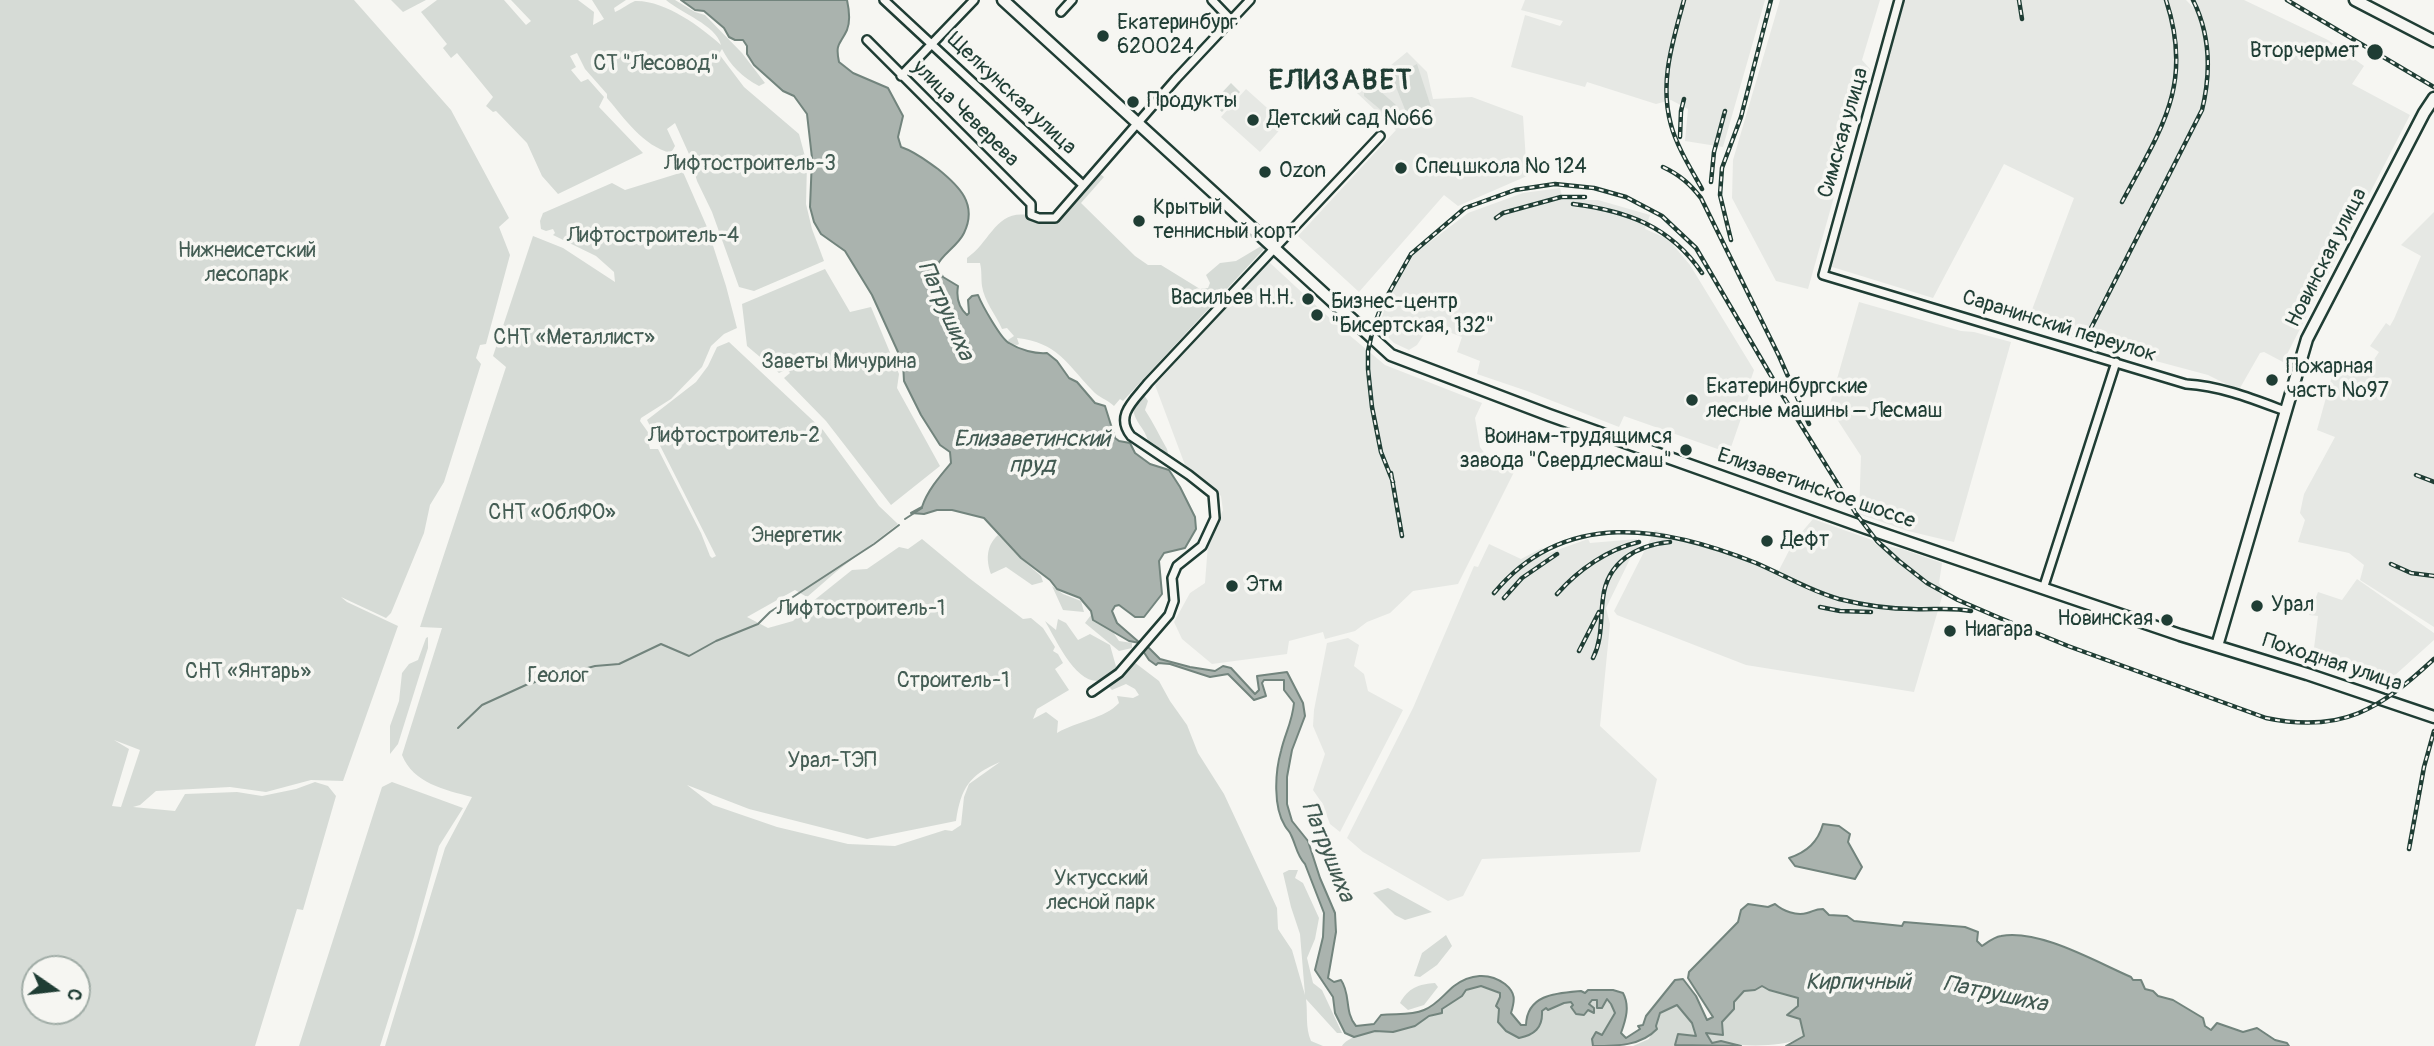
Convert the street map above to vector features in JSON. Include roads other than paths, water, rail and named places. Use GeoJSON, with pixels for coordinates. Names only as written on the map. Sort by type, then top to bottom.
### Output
{"type":"FeatureCollection","features":[{"type":"Feature","properties":{"kind":"main road","name":"Елизаветинское шоссе"},"geometry":{"type":"LineString","coordinates":[[1003,0],[1391,355],[1549,415],[2043,589],[2217,646]]}},
{"type":"Feature","properties":{"kind":"main road"},"geometry":{"type":"LineString","coordinates":[[2356,0],[2434,41]]}},
{"type":"Feature","properties":{"kind":"main road","name":"Новинская улица"},"geometry":{"type":"LineString","coordinates":[[2217,646],[2307,339],[2434,98]]}},
{"type":"Feature","properties":{"kind":"main road","name":"Походная улица"},"geometry":{"type":"LineString","coordinates":[[2217,646],[2434,717]]}},
{"type":"Feature","properties":{"kind":"street","name":"Щелкунская улица"},"geometry":{"type":"LineString","coordinates":[[884,0],[1083,185]]}},
{"type":"Feature","properties":{"kind":"street"},"geometry":{"type":"LineString","coordinates":[[901,76],[974,0]]}},
{"type":"Feature","properties":{"kind":"street"},"geometry":{"type":"LineString","coordinates":[[1061,12],[1072,0]]}},
{"type":"Feature","properties":{"kind":"street"},"geometry":{"type":"LineString","coordinates":[[1212,0],[1232,20]]}},
{"type":"Feature","properties":{"kind":"street"},"geometry":{"type":"LineString","coordinates":[[1083,185],[1250,0]]}},
{"type":"Feature","properties":{"kind":"street","name":"Симская улица"},"geometry":{"type":"LineString","coordinates":[[1823,275],[1899,0]]}},
{"type":"Feature","properties":{"kind":"street","name":"улица Чеверева"},"geometry":{"type":"LineString","coordinates":[[867,40],[1031,204],[1031,215],[1055,218],[1083,185]]}},
{"type":"Feature","properties":{"kind":"street"},"geometry":{"type":"LineString","coordinates":[[1092,692],[1119,673],[1169,615],[1174,601],[1172,578],[1177,566],[1202,546],[1215,517],[1213,494],[1131,436],[1124,428],[1127,410],[1148,383],[1380,136]]}},
{"type":"Feature","properties":{"kind":"street","name":"Саранинский переулок"},"geometry":{"type":"LineString","coordinates":[[1823,275],[2186,384],[2208,385],[2285,411]]}},
{"type":"Feature","properties":{"kind":"street"},"geometry":{"type":"LineString","coordinates":[[2043,589],[2116,362]]}},
{"type":"Feature","properties":{"kind":"water","name":"Елизаветинский пруд"},"geometry":{"type":"Polygon","coordinates":[[[681,0],[847,0],[849,22],[838,47],[839,62],[853,73],[888,88],[903,116],[898,137],[901,147],[920,156],[946,175],[959,189],[967,204],[968,223],[964,233],[937,266],[943,277],[958,286],[962,309],[967,315],[968,300],[978,295],[1006,340],[1023,350],[1047,353],[1057,361],[1069,378],[1077,382],[1095,403],[1105,406],[1115,438],[1130,443],[1135,453],[1150,464],[1169,470],[1195,517],[1196,529],[1185,548],[1164,553],[1159,561],[1162,594],[1144,617],[1135,617],[1119,605],[1112,611],[1117,623],[1140,643],[1129,641],[1093,620],[1091,611],[1080,598],[1057,589],[1050,580],[1021,558],[984,518],[952,510],[911,513],[922,507],[930,489],[951,463],[950,452],[940,445],[904,381],[903,363],[872,295],[845,251],[821,234],[814,222],[810,207],[812,158],[807,114],[794,96],[783,91],[754,65],[743,40],[729,37],[724,28],[704,11],[695,10],[681,0]]]}},
{"type":"Feature","properties":{"kind":"water","name":"Кирпичный"},"geometry":{"type":"Polygon","coordinates":[[[1147,646],[1160,659],[1190,667],[1215,671],[1223,666],[1231,668],[1255,694],[1259,690],[1257,676],[1287,672],[1303,703],[1305,716],[1292,750],[1287,777],[1287,804],[1292,821],[1308,841],[1335,913],[1336,932],[1328,978],[1334,982],[1341,980],[1344,985],[1350,1015],[1356,1026],[1374,1024],[1381,1015],[1408,1014],[1429,1008],[1460,982],[1480,976],[1499,980],[1509,987],[1514,997],[1511,1013],[1521,1025],[1526,1025],[1532,1007],[1545,997],[1581,991],[1585,993],[1588,990],[1613,990],[1623,993],[1625,998],[1626,1013],[1621,1033],[1626,1038],[1640,1029],[1638,1026],[1643,1025],[1646,1016],[1675,980],[1683,979],[1696,996],[1707,1020],[1713,1017],[1688,978],[1689,972],[1738,922],[1741,910],[1748,904],[1768,907],[1775,904],[1798,914],[1823,909],[1829,915],[1847,916],[1854,921],[1902,926],[1904,922],[1965,927],[1978,932],[1977,941],[1982,946],[2001,936],[2033,937],[2085,956],[2133,980],[2141,980],[2145,989],[2173,1000],[2203,1018],[2205,1026],[2211,1030],[2217,1023],[2243,1032],[2257,1028],[2289,1046],[1786,1046],[1804,1036],[1800,1019],[1787,1015],[1798,1006],[1798,998],[1762,986],[1744,991],[1734,1002],[1734,1009],[1722,1022],[1723,1035],[1706,1033],[1712,1043],[1721,1041],[1741,1046],[1675,1045],[1678,1034],[1696,1036],[1692,1023],[1677,1005],[1660,1013],[1657,1029],[1644,1039],[1620,1045],[1593,1046],[1592,1039],[1596,1032],[1602,1035],[1615,1013],[1607,999],[1602,1008],[1597,1008],[1597,1000],[1592,1000],[1589,1004],[1594,1008],[1594,1013],[1588,1010],[1584,1015],[1576,1014],[1571,1002],[1548,1010],[1546,1008],[1542,1011],[1541,1022],[1536,1030],[1519,1038],[1506,1031],[1498,1022],[1499,1009],[1496,1006],[1500,993],[1481,986],[1466,990],[1462,996],[1442,1009],[1442,1013],[1429,1016],[1415,1026],[1393,1032],[1375,1031],[1354,1037],[1345,1033],[1335,1013],[1333,997],[1315,970],[1323,937],[1324,913],[1305,864],[1278,809],[1277,769],[1294,703],[1284,690],[1284,680],[1264,680],[1262,683],[1266,696],[1254,700],[1228,674],[1210,677],[1170,664],[1156,665],[1143,651],[1147,646]]]}},
{"type":"Feature","properties":{"kind":"water"},"geometry":{"type":"Polygon","coordinates":[[[1823,824],[1839,826],[1850,834],[1848,842],[1862,867],[1855,879],[1795,866],[1789,858],[1811,846],[1823,824]]]}},
{"type":"Feature","properties":{"kind":"waterway"},"geometry":{"type":"LineString","coordinates":[[905,519],[922,508]]}},
{"type":"Feature","properties":{"kind":"waterway"},"geometry":{"type":"LineString","coordinates":[[458,728],[482,705],[528,684],[595,666],[619,664],[661,644],[689,656],[716,641],[758,624],[770,612],[899,525]]}},
{"type":"Feature","properties":{"kind":"railway"},"geometry":{"type":"LineString","coordinates":[[1684,0],[1669,62],[1666,93],[1671,125],[1702,189]]}},
{"type":"Feature","properties":{"kind":"railway"},"geometry":{"type":"LineString","coordinates":[[1731,240],[1720,195],[1722,168],[1741,117],[1771,0]]}},
{"type":"Feature","properties":{"kind":"railway"},"geometry":{"type":"LineString","coordinates":[[2019,0],[2022,19]]}},
{"type":"Feature","properties":{"kind":"railway"},"geometry":{"type":"LineString","coordinates":[[2122,202],[2160,128],[2175,82],[2174,30],[2166,0]]}},
{"type":"Feature","properties":{"kind":"railway"},"geometry":{"type":"LineString","coordinates":[[2091,328],[2202,110],[2208,55],[2203,27],[2193,0]]}},
{"type":"Feature","properties":{"kind":"railway"},"geometry":{"type":"LineString","coordinates":[[2287,0],[2434,87]]}},
{"type":"Feature","properties":{"kind":"railway"},"geometry":{"type":"LineString","coordinates":[[1680,137],[1684,99]]}},
{"type":"Feature","properties":{"kind":"railway"},"geometry":{"type":"LineString","coordinates":[[1711,182],[1714,152],[1725,111]]}},
{"type":"Feature","properties":{"kind":"railway"},"geometry":{"type":"LineString","coordinates":[[1663,167],[1684,180],[1701,198],[1779,356],[1809,424]]}},
{"type":"Feature","properties":{"kind":"railway"},"geometry":{"type":"LineString","coordinates":[[1393,482],[1381,452],[1372,407],[1368,351],[1381,307],[1411,254],[1465,208],[1515,190],[1555,184],[1594,188],[1626,197],[1662,216],[1696,248],[1857,515],[1877,541],[1927,583],[1958,600],[2068,646],[2266,718],[2317,723],[2358,713],[2396,692],[2434,659]]}},
{"type":"Feature","properties":{"kind":"railway"},"geometry":{"type":"LineString","coordinates":[[1496,218],[1503,213],[1561,197],[1585,197]]}},
{"type":"Feature","properties":{"kind":"railway"},"geometry":{"type":"LineString","coordinates":[[1573,204],[1611,211],[1661,232],[1676,243],[1702,273]]}},
{"type":"Feature","properties":{"kind":"railway"},"geometry":{"type":"LineString","coordinates":[[1391,473],[1402,536]]}},
{"type":"Feature","properties":{"kind":"railway"},"geometry":{"type":"LineString","coordinates":[[2416,475],[2434,482]]}},
{"type":"Feature","properties":{"kind":"railway"},"geometry":{"type":"LineString","coordinates":[[1494,593],[1522,566],[1552,547],[1584,536],[1617,532],[1686,540],[1721,550],[1818,592],[1848,601],[1894,608],[1971,611]]}},
{"type":"Feature","properties":{"kind":"railway"},"geometry":{"type":"LineString","coordinates":[[1557,594],[1594,562],[1627,545],[1639,542]]}},
{"type":"Feature","properties":{"kind":"railway"},"geometry":{"type":"LineString","coordinates":[[1593,658],[1600,636],[1603,598],[1611,574],[1617,565],[1635,552],[1670,542]]}},
{"type":"Feature","properties":{"kind":"railway"},"geometry":{"type":"LineString","coordinates":[[1504,598],[1522,578],[1557,554]]}},
{"type":"Feature","properties":{"kind":"railway"},"geometry":{"type":"LineString","coordinates":[[2391,564],[2411,573],[2434,576]]}},
{"type":"Feature","properties":{"kind":"railway"},"geometry":{"type":"LineString","coordinates":[[1820,607],[1871,612]]}},
{"type":"Feature","properties":{"kind":"railway"},"geometry":{"type":"LineString","coordinates":[[1579,651],[1599,612]]}},
{"type":"Feature","properties":{"kind":"railway"},"geometry":{"type":"LineString","coordinates":[[2409,849],[2424,767],[2434,731]]}},
{"type":"Feature","properties":{"kind":"place","name":"Екатеринбург 620024"},"geometry":{"type":"Point","coordinates":[1103,36]}},
{"type":"Feature","properties":{"kind":"place","name":"Вторчермет"},"geometry":{"type":"Point","coordinates":[2375,52]}},
{"type":"Feature","properties":{"kind":"place","name":"Продукты"},"geometry":{"type":"Point","coordinates":[1133,102]}},
{"type":"Feature","properties":{"kind":"place","name":"Детский сад №66"},"geometry":{"type":"Point","coordinates":[1253,120]}},
{"type":"Feature","properties":{"kind":"place","name":"Спецшкола № 124"},"geometry":{"type":"Point","coordinates":[1401,168]}},
{"type":"Feature","properties":{"kind":"place","name":"Ozon"},"geometry":{"type":"Point","coordinates":[1265,172]}},
{"type":"Feature","properties":{"kind":"place","name":"Крытый теннисный корт"},"geometry":{"type":"Point","coordinates":[1139,221]}},
{"type":"Feature","properties":{"kind":"place","name":"Васильев Н.Н."},"geometry":{"type":"Point","coordinates":[1308,299]}},
{"type":"Feature","properties":{"kind":"place","name":"Бизнес-центр \"Бисертская, 132\""},"geometry":{"type":"Point","coordinates":[1317,315]}},
{"type":"Feature","properties":{"kind":"place","name":"Пожарная часть №97"},"geometry":{"type":"Point","coordinates":[2272,380]}},
{"type":"Feature","properties":{"kind":"place","name":"Екатеринбургские лесные машины – Лесмаш"},"geometry":{"type":"Point","coordinates":[1692,400]}},
{"type":"Feature","properties":{"kind":"place","name":"Воинам-трудящимся завода \"Свердлесмаш\""},"geometry":{"type":"Point","coordinates":[1686,450]}},
{"type":"Feature","properties":{"kind":"place","name":"Дефт"},"geometry":{"type":"Point","coordinates":[1767,541]}},
{"type":"Feature","properties":{"kind":"place","name":"Этм"},"geometry":{"type":"Point","coordinates":[1232,586]}},
{"type":"Feature","properties":{"kind":"place","name":"Урал"},"geometry":{"type":"Point","coordinates":[2257,606]}},
{"type":"Feature","properties":{"kind":"place","name":"Новинская"},"geometry":{"type":"Point","coordinates":[2167,620]}},
{"type":"Feature","properties":{"kind":"place","name":"Ниагара"},"geometry":{"type":"Point","coordinates":[1950,631]}},
{"type":"Feature","properties":{"kind":"district","name":"ЕЛИЗАВЕТ"},"geometry":{"type":"Point","coordinates":[1341,82]}},
{"type":"Feature","properties":{"kind":"park label","name":"СТ \"Лесовод\""},"geometry":{"type":"Point","coordinates":[656,65]}},
{"type":"Feature","properties":{"kind":"park label","name":"Лифтостроитель-3"},"geometry":{"type":"Point","coordinates":[750,165]}},
{"type":"Feature","properties":{"kind":"park label","name":"Лифтостроитель-4"},"geometry":{"type":"Point","coordinates":[653,237]}},
{"type":"Feature","properties":{"kind":"park label","name":"Нижнеисетский лесопарк"},"geometry":{"type":"Point","coordinates":[247,264]}},
{"type":"Feature","properties":{"kind":"park label","name":"СНТ «Металлист»"},"geometry":{"type":"Point","coordinates":[574,339]}},
{"type":"Feature","properties":{"kind":"park label","name":"Заветы Мичурина"},"geometry":{"type":"Point","coordinates":[839,363]}},
{"type":"Feature","properties":{"kind":"park label","name":"Лифтостроитель-2"},"geometry":{"type":"Point","coordinates":[734,437]}},
{"type":"Feature","properties":{"kind":"park label","name":"СНТ «ОблФО»"},"geometry":{"type":"Point","coordinates":[552,514]}},
{"type":"Feature","properties":{"kind":"park label","name":"Энергетик"},"geometry":{"type":"Point","coordinates":[797,537]}},
{"type":"Feature","properties":{"kind":"park label","name":"Лифтостроитель-1"},"geometry":{"type":"Point","coordinates":[861,610]}},
{"type":"Feature","properties":{"kind":"park label","name":"СНТ «Янтарь»"},"geometry":{"type":"Point","coordinates":[248,673]}},
{"type":"Feature","properties":{"kind":"park label","name":"Геолог"},"geometry":{"type":"Point","coordinates":[558,677]}},
{"type":"Feature","properties":{"kind":"park label","name":"Строитель-1"},"geometry":{"type":"Point","coordinates":[953,682]}},
{"type":"Feature","properties":{"kind":"park label","name":"Урал-ТЭП"},"geometry":{"type":"Point","coordinates":[832,762]}},
{"type":"Feature","properties":{"kind":"park label","name":"Уктусский лесной парк"},"geometry":{"type":"Point","coordinates":[1101,892]}},
{"type":"Feature","properties":{"kind":"water label","name":"Патрушиха"},"geometry":{"type":"Point","coordinates":[945,311]}},
{"type":"Feature","properties":{"kind":"water label","name":"Патрушиха"},"geometry":{"type":"Point","coordinates":[1327,852]}},
{"type":"Feature","properties":{"kind":"water label","name":"Патрушиха"},"geometry":{"type":"Point","coordinates":[1995,995]}}]}
